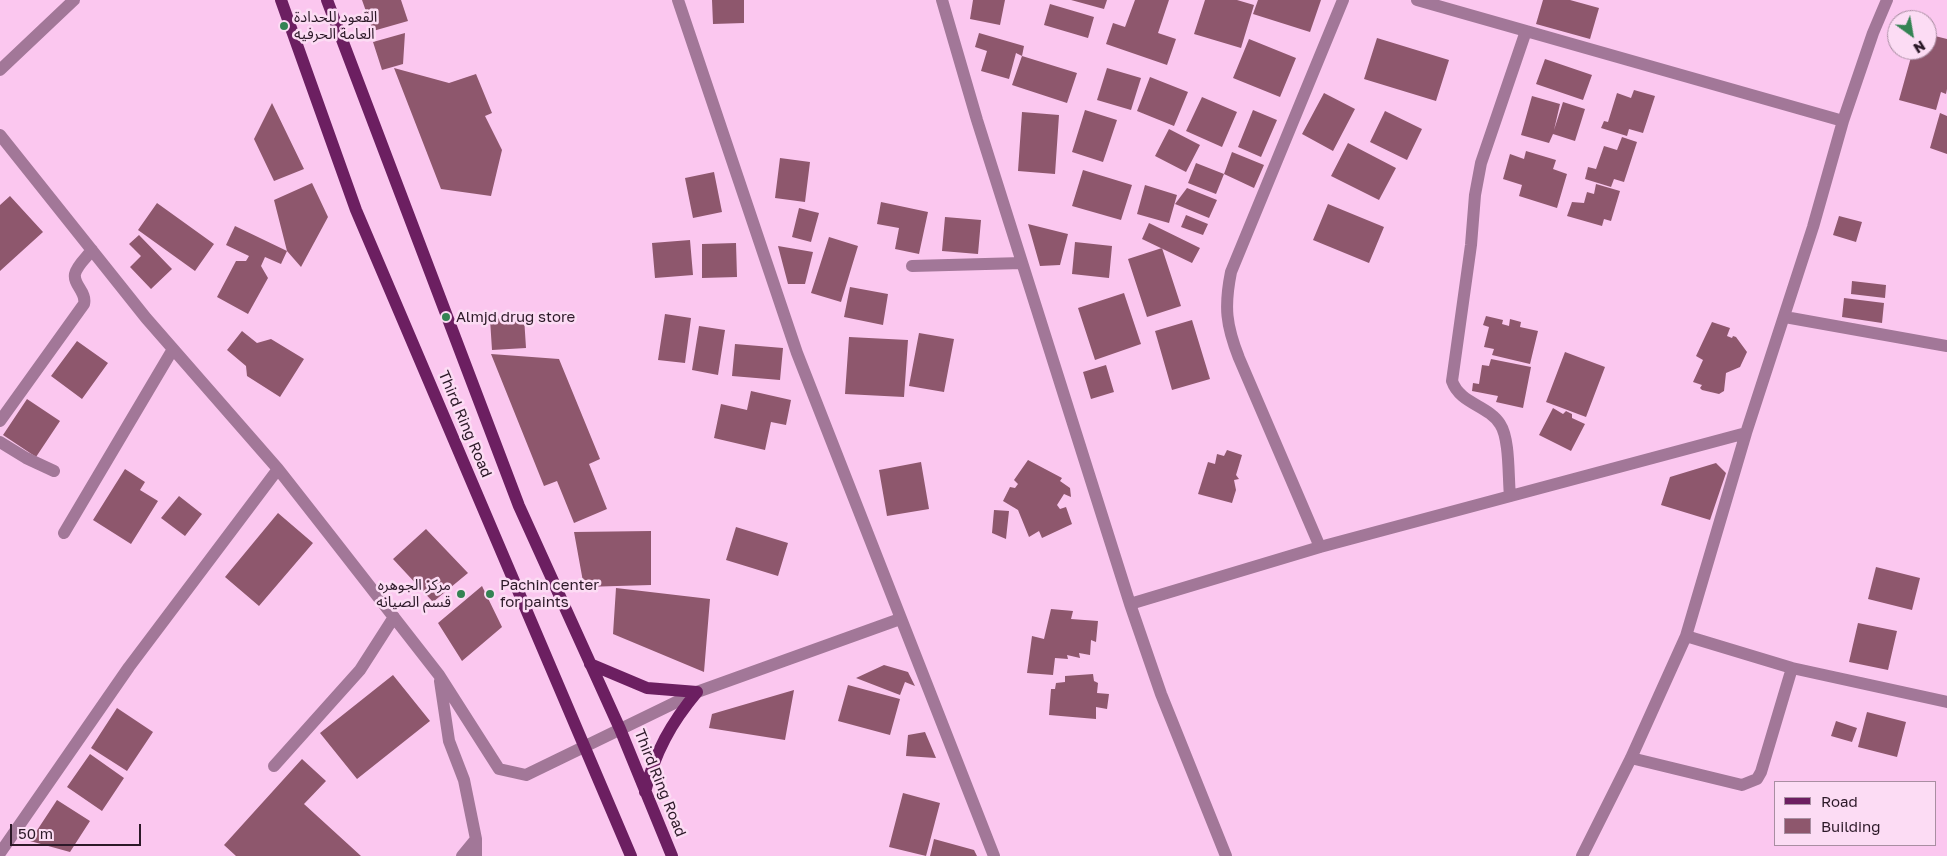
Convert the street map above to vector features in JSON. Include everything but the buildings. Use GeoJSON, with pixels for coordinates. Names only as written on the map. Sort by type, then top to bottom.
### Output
{"type":"FeatureCollection","features":[{"type":"Feature","properties":{"kind":"main road","name":"Third Ring Road"},"geometry":{"type":"LineString","coordinates":[[281,0],[356,210],[631,856]]}},
{"type":"Feature","properties":{"kind":"main road","name":"Third Ring Road"},"geometry":{"type":"LineString","coordinates":[[327,0],[519,506],[620,729],[672,856]]}},
{"type":"Feature","properties":{"kind":"main road"},"geometry":{"type":"LineString","coordinates":[[590,664],[647,688],[697,692]]}},
{"type":"Feature","properties":{"kind":"main road"},"geometry":{"type":"LineString","coordinates":[[645,792],[658,748],[668,729],[697,692]]}},
{"type":"Feature","properties":{"kind":"street"},"geometry":{"type":"LineString","coordinates":[[0,70],[74,0]]}},
{"type":"Feature","properties":{"kind":"street"},"geometry":{"type":"LineString","coordinates":[[678,0],[797,353],[994,856]]}},
{"type":"Feature","properties":{"kind":"street"},"geometry":{"type":"LineString","coordinates":[[942,0],[1022,263],[1130,604],[1161,694],[1226,856]]}},
{"type":"Feature","properties":{"kind":"street"},"geometry":{"type":"LineString","coordinates":[[1320,547],[1239,358],[1228,331],[1225,314],[1230,272],[1343,0]]}},
{"type":"Feature","properties":{"kind":"street"},"geometry":{"type":"LineString","coordinates":[[1417,0],[1843,121]]}},
{"type":"Feature","properties":{"kind":"street"},"geometry":{"type":"LineString","coordinates":[[1582,856],[1631,758],[1686,636],[1746,433],[1784,317],[1843,121],[1873,33],[1887,0]]}},
{"type":"Feature","properties":{"kind":"street"},"geometry":{"type":"LineString","coordinates":[[1510,496],[1505,437],[1501,425],[1494,416],[1464,398],[1455,389],[1452,381],[1471,245],[1475,195],[1481,163],[1526,31]]}},
{"type":"Feature","properties":{"kind":"street"},"geometry":{"type":"LineString","coordinates":[[0,135],[172,349],[278,469],[440,675],[499,769],[526,775],[697,692],[900,619]]}},
{"type":"Feature","properties":{"kind":"street"},"geometry":{"type":"LineString","coordinates":[[0,421],[84,304],[84,294],[75,280],[75,274],[92,250]]}},
{"type":"Feature","properties":{"kind":"street"},"geometry":{"type":"LineString","coordinates":[[912,266],[1022,263]]}},
{"type":"Feature","properties":{"kind":"street"},"geometry":{"type":"LineString","coordinates":[[1784,317],[1947,346]]}},
{"type":"Feature","properties":{"kind":"street"},"geometry":{"type":"LineString","coordinates":[[64,533],[172,349]]}},
{"type":"Feature","properties":{"kind":"street"},"geometry":{"type":"LineString","coordinates":[[1130,604],[1320,547],[1746,433]]}},
{"type":"Feature","properties":{"kind":"street"},"geometry":{"type":"LineString","coordinates":[[0,442],[26,458],[54,471]]}},
{"type":"Feature","properties":{"kind":"street"},"geometry":{"type":"LineString","coordinates":[[0,853],[129,667],[278,469]]}},
{"type":"Feature","properties":{"kind":"street"},"geometry":{"type":"LineString","coordinates":[[274,766],[360,670],[394,617]]}},
{"type":"Feature","properties":{"kind":"street"},"geometry":{"type":"LineString","coordinates":[[1686,636],[1792,668],[1947,702]]}},
{"type":"Feature","properties":{"kind":"street"},"geometry":{"type":"LineString","coordinates":[[1631,758],[1742,785],[1750,784],[1757,779],[1761,772],[1792,668]]}},
{"type":"Feature","properties":{"kind":"street"},"geometry":{"type":"LineString","coordinates":[[440,675],[449,741],[464,780],[476,839],[476,856]]}},
{"type":"Feature","properties":{"kind":"street"},"geometry":{"type":"LineString","coordinates":[[462,856],[476,839]]}},
{"type":"Feature","properties":{"kind":"place","name":"القعود للحدادة العامة الحرفيه"},"geometry":{"type":"Point","coordinates":[284,26]}},
{"type":"Feature","properties":{"kind":"place","name":"Almjd drug store"},"geometry":{"type":"Point","coordinates":[446,317]}},
{"type":"Feature","properties":{"kind":"place","name":"مركز الجوهره قسم الصيانه"},"geometry":{"type":"Point","coordinates":[461,594]}},
{"type":"Feature","properties":{"kind":"place","name":"Pachin center for paints"},"geometry":{"type":"Point","coordinates":[490,594]}}]}
